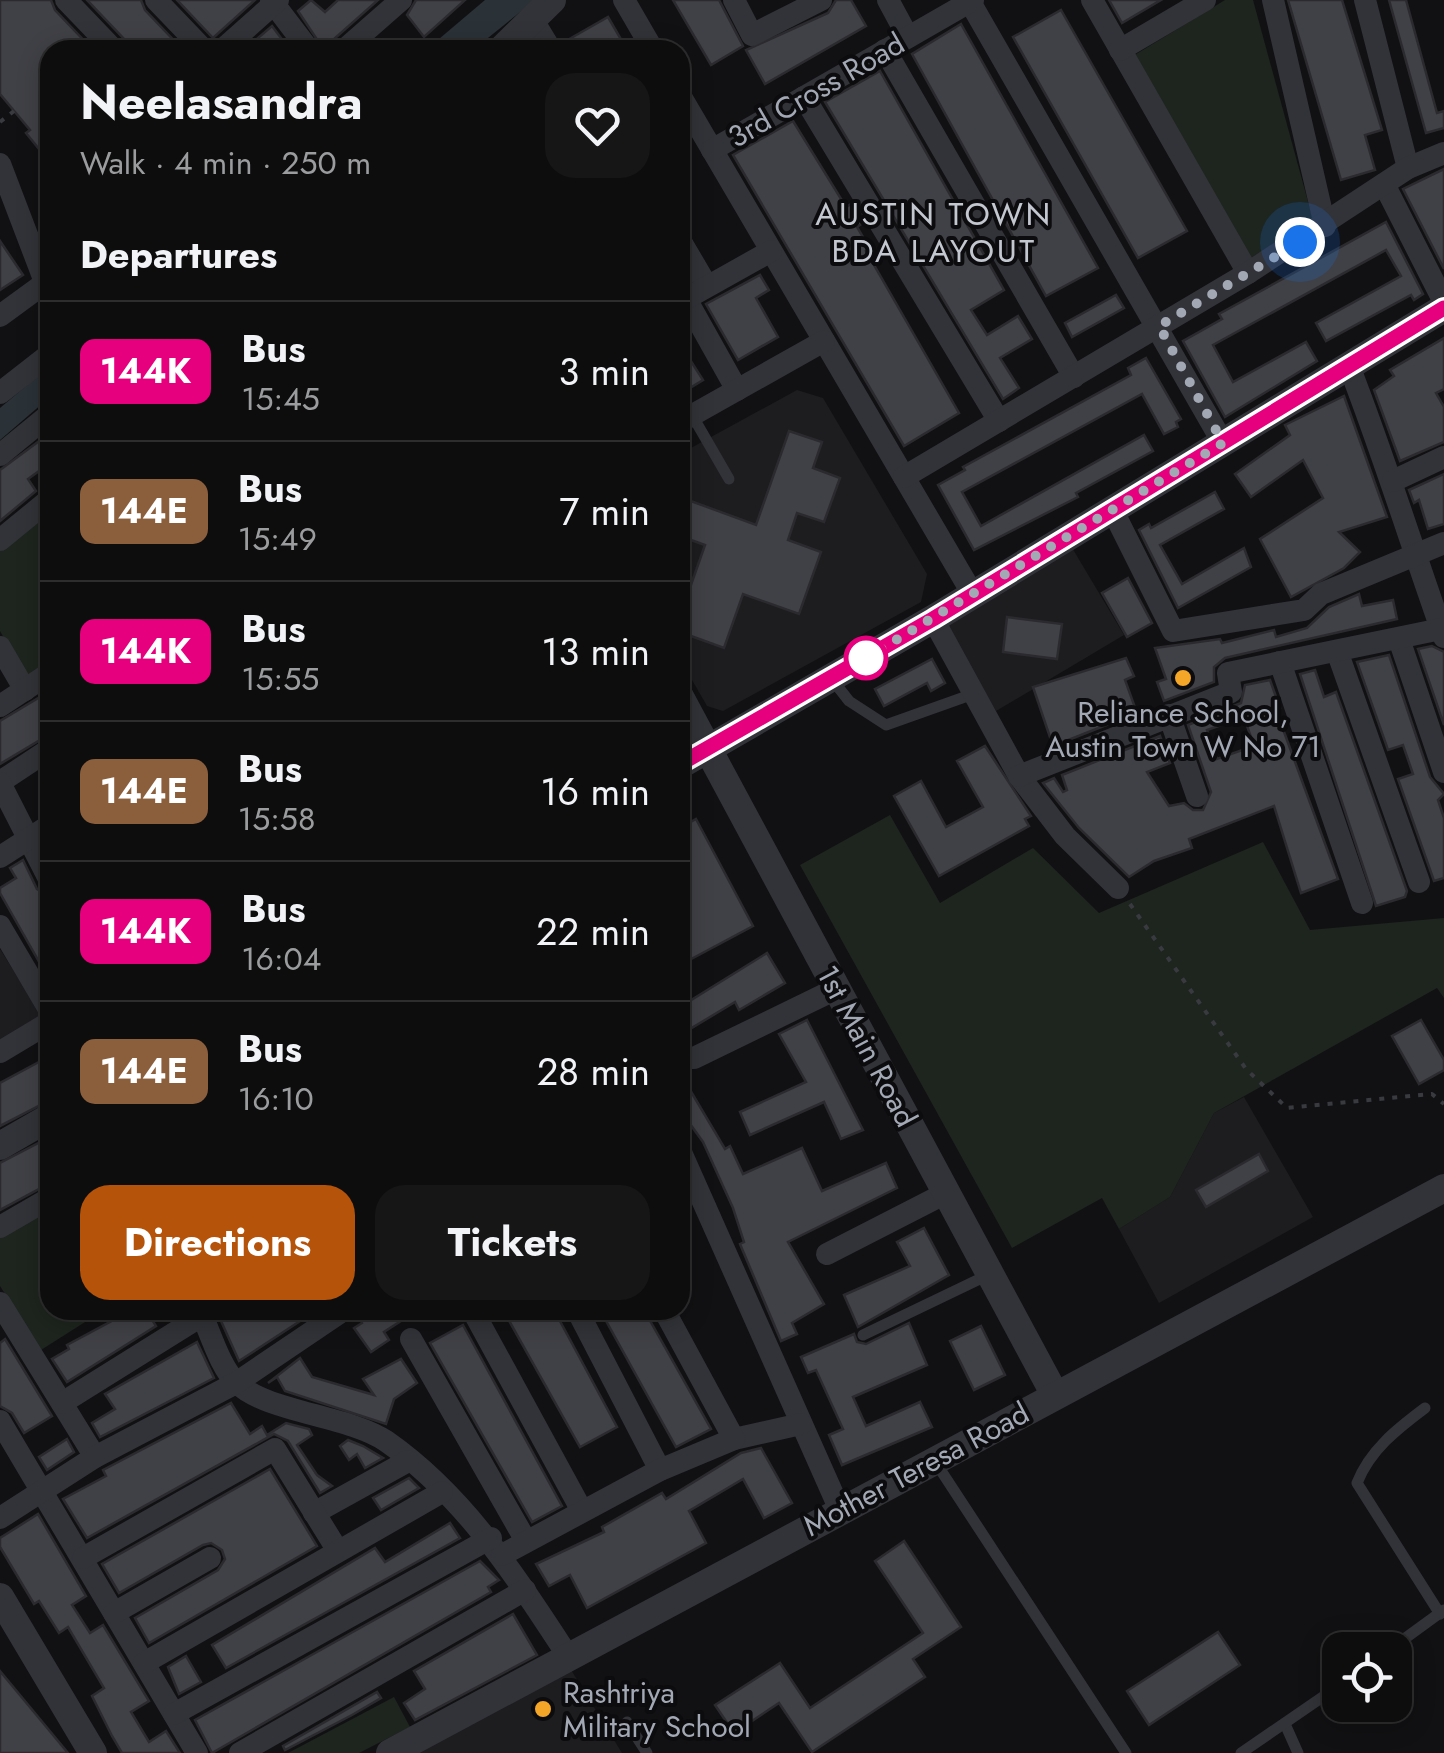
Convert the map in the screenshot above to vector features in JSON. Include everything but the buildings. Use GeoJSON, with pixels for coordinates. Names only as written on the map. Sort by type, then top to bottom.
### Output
{"type":"FeatureCollection","features":[{"type":"Feature","properties":{"kind":"street"},"geometry":{"type":"LineString","coordinates":[[66,0],[104,40]]}},
{"type":"Feature","properties":{"kind":"street"},"geometry":{"type":"LineString","coordinates":[[156,0],[194,40]]}},
{"type":"Feature","properties":{"kind":"street"},"geometry":{"type":"LineString","coordinates":[[355,40],[401,0]]}},
{"type":"Feature","properties":{"kind":"street"},"geometry":{"type":"LineString","coordinates":[[624,0],[647,40]]}},
{"type":"Feature","properties":{"kind":"street"},"geometry":{"type":"LineString","coordinates":[[734,0],[752,36],[820,0]]}},
{"type":"Feature","properties":{"kind":"street"},"geometry":{"type":"LineString","coordinates":[[888,0],[908,37]]}},
{"type":"Feature","properties":{"kind":"street"},"geometry":{"type":"LineString","coordinates":[[1092,0],[1248,274]]}},
{"type":"Feature","properties":{"kind":"street"},"geometry":{"type":"LineString","coordinates":[[1120,50],[1205,0]]}},
{"type":"Feature","properties":{"kind":"street"},"geometry":{"type":"LineString","coordinates":[[1273,0],[1325,226]]}},
{"type":"Feature","properties":{"kind":"street"},"geometry":{"type":"LineString","coordinates":[[1365,0],[1408,168]]}},
{"type":"Feature","properties":{"kind":"street"},"geometry":{"type":"LineString","coordinates":[[233,40],[274,1],[301,40]]}},
{"type":"Feature","properties":{"kind":"street"},"geometry":{"type":"LineString","coordinates":[[971,1],[1223,443]]}},
{"type":"Feature","properties":{"kind":"street","name":"3rd Cross Road"},"geometry":{"type":"LineString","coordinates":[[712,150],[971,1]]}},
{"type":"Feature","properties":{"kind":"street"},"geometry":{"type":"LineString","coordinates":[[512,40],[543,11]]}},
{"type":"Feature","properties":{"kind":"street"},"geometry":{"type":"LineString","coordinates":[[543,11],[549,40]]}},
{"type":"Feature","properties":{"kind":"street"},"geometry":{"type":"LineString","coordinates":[[885,50],[1074,377]]}},
{"type":"Feature","properties":{"kind":"street"},"geometry":{"type":"LineString","coordinates":[[804,97],[999,421]]}},
{"type":"Feature","properties":{"kind":"street"},"geometry":{"type":"LineString","coordinates":[[690,112],[972,593]]}},
{"type":"Feature","properties":{"kind":"street"},"geometry":{"type":"LineString","coordinates":[[904,477],[1248,274],[1408,168],[1444,152]]}},
{"type":"Feature","properties":{"kind":"street"},"geometry":{"type":"LineString","coordinates":[[0,164],[8,209],[40,273]]}},
{"type":"Feature","properties":{"kind":"street"},"geometry":{"type":"LineString","coordinates":[[690,758],[933,619],[1444,305],[1384,184]]}},
{"type":"Feature","properties":{"kind":"street"},"geometry":{"type":"LineString","coordinates":[[690,296],[772,251]]}},
{"type":"Feature","properties":{"kind":"street"},"geometry":{"type":"LineString","coordinates":[[690,257],[707,286]]}},
{"type":"Feature","properties":{"kind":"street"},"geometry":{"type":"LineString","coordinates":[[0,316],[40,294]]}},
{"type":"Feature","properties":{"kind":"street"},"geometry":{"type":"LineString","coordinates":[[690,312],[737,390]]}},
{"type":"Feature","properties":{"kind":"street"},"geometry":{"type":"LineString","coordinates":[[690,416],[824,341]]}},
{"type":"Feature","properties":{"kind":"street"},"geometry":{"type":"LineString","coordinates":[[0,393],[40,362]]}},
{"type":"Feature","properties":{"kind":"street"},"geometry":{"type":"LineString","coordinates":[[1019,776],[1231,692],[1228,674],[1442,633],[1413,556],[1393,481],[1349,366]]}},
{"type":"Feature","properties":{"kind":"street"},"geometry":{"type":"LineString","coordinates":[[0,455],[40,422]]}},
{"type":"Feature","properties":{"kind":"street"},"geometry":{"type":"LineString","coordinates":[[1393,481],[1444,457]]}},
{"type":"Feature","properties":{"kind":"street"},"geometry":{"type":"LineString","coordinates":[[0,540],[40,507]]}},
{"type":"Feature","properties":{"kind":"street"},"geometry":{"type":"LineString","coordinates":[[1112,509],[1174,631],[1304,610],[1321,594],[1444,543]]}},
{"type":"Feature","properties":{"kind":"street"},"geometry":{"type":"LineString","coordinates":[[933,619],[1019,776],[1065,836],[1118,888]]}},
{"type":"Feature","properties":{"kind":"street"},"geometry":{"type":"LineString","coordinates":[[1400,640],[1444,772]]}},
{"type":"Feature","properties":{"kind":"street"},"geometry":{"type":"LineString","coordinates":[[0,647],[26,690]]}},
{"type":"Feature","properties":{"kind":"street"},"geometry":{"type":"LineString","coordinates":[[1337,652],[1418,882]]}},
{"type":"Feature","properties":{"kind":"street"},"geometry":{"type":"LineString","coordinates":[[1280,662],[1362,903]]}},
{"type":"Feature","properties":{"kind":"street"},"geometry":{"type":"LineString","coordinates":[[0,706],[40,680]]}},
{"type":"Feature","properties":{"kind":"street"},"geometry":{"type":"LineString","coordinates":[[1169,715],[1196,796]]}},
{"type":"Feature","properties":{"kind":"street","name":"1st Main Road"},"geometry":{"type":"LineString","coordinates":[[690,716],[1055,1395]]}},
{"type":"Feature","properties":{"kind":"street"},"geometry":{"type":"LineString","coordinates":[[40,756],[0,783],[40,862]]}},
{"type":"Feature","properties":{"kind":"street"},"geometry":{"type":"LineString","coordinates":[[0,857],[40,832]]}},
{"type":"Feature","properties":{"kind":"street"},"geometry":{"type":"LineString","coordinates":[[0,926],[40,994]]}},
{"type":"Feature","properties":{"kind":"street"},"geometry":{"type":"LineString","coordinates":[[694,1058],[836,989]]}},
{"type":"Feature","properties":{"kind":"street"},"geometry":{"type":"LineString","coordinates":[[0,1052],[40,1028]]}},
{"type":"Feature","properties":{"kind":"street"},"geometry":{"type":"LineString","coordinates":[[0,1146],[40,1123]]}},
{"type":"Feature","properties":{"kind":"street"},"geometry":{"type":"LineString","coordinates":[[690,1173],[840,1510]]}},
{"type":"Feature","properties":{"kind":"street","name":"Mother Teresa Road"},"geometry":{"type":"LineString","coordinates":[[390,1753],[1444,1188]]}},
{"type":"Feature","properties":{"kind":"street"},"geometry":{"type":"LineString","coordinates":[[828,1254],[946,1193]]}},
{"type":"Feature","properties":{"kind":"street"},"geometry":{"type":"LineString","coordinates":[[0,1228],[40,1204]]}},
{"type":"Feature","properties":{"kind":"street"},"geometry":{"type":"LineString","coordinates":[[0,1303],[95,1457]]}},
{"type":"Feature","properties":{"kind":"street"},"geometry":{"type":"LineString","coordinates":[[62,1402],[195,1320]]}},
{"type":"Feature","properties":{"kind":"street"},"geometry":{"type":"LineString","coordinates":[[209,1320],[236,1383],[277,1405],[295,1406],[384,1439],[442,1492],[496,1546],[568,1656]]}},
{"type":"Feature","properties":{"kind":"street"},"geometry":{"type":"LineString","coordinates":[[0,1518],[95,1457],[236,1383],[329,1320]]}},
{"type":"Feature","properties":{"kind":"street"},"geometry":{"type":"LineString","coordinates":[[478,1320],[582,1509]]}},
{"type":"Feature","properties":{"kind":"street"},"geometry":{"type":"LineString","coordinates":[[582,1320],[660,1470]]}},
{"type":"Feature","properties":{"kind":"street"},"geometry":{"type":"LineString","coordinates":[[669,1320],[734,1439]]}},
{"type":"Feature","properties":{"kind":"street"},"geometry":{"type":"LineString","coordinates":[[411,1338],[526,1541]]}},
{"type":"Feature","properties":{"kind":"street"},"geometry":{"type":"LineString","coordinates":[[0,1421],[197,1753]]}},
{"type":"Feature","properties":{"kind":"street"},"geometry":{"type":"LineString","coordinates":[[174,1714],[496,1546],[526,1541],[660,1470],[734,1439],[801,1424]]}},
{"type":"Feature","properties":{"kind":"street"},"geometry":{"type":"LineString","coordinates":[[83,1558],[276,1449],[338,1551]]}},
{"type":"Feature","properties":{"kind":"street"},"geometry":{"type":"LineString","coordinates":[[314,1512],[408,1461]]}},
{"type":"Feature","properties":{"kind":"street"},"geometry":{"type":"LineString","coordinates":[[144,1662],[442,1492]]}},
{"type":"Feature","properties":{"kind":"street"},"geometry":{"type":"LineString","coordinates":[[114,1613],[210,1558]]}},
{"type":"Feature","properties":{"kind":"street"},"geometry":{"type":"LineString","coordinates":[[240,1753],[525,1590]]}},
{"type":"Feature","properties":{"kind":"street"},"geometry":{"type":"LineString","coordinates":[[0,1597],[93,1753]]}},
{"type":"Feature","properties":{"kind":"lane"},"geometry":{"type":"LineString","coordinates":[[690,424],[729,479]]}},
{"type":"Feature","properties":{"kind":"lane"},"geometry":{"type":"LineString","coordinates":[[831,678],[849,701],[886,725],[976,693]]}},
{"type":"Feature","properties":{"kind":"lane"},"geometry":{"type":"LineString","coordinates":[[863,1336],[990,1274]]}},
{"type":"Feature","properties":{"kind":"lane"},"geometry":{"type":"LineString","coordinates":[[1412,1634],[1442,1612],[1356,1484],[1363,1467],[1388,1436],[1425,1408]]}},
{"type":"Feature","properties":{"kind":"lane"},"geometry":{"type":"LineString","coordinates":[[934,1460],[1126,1753]]}},
{"type":"Feature","properties":{"kind":"lane"},"geometry":{"type":"LineString","coordinates":[[1241,1753],[1322,1698]]}},
{"type":"Feature","properties":{"kind":"lane"},"geometry":{"type":"LineString","coordinates":[[627,1722],[647,1753]]}},
{"type":"Feature","properties":{"kind":"lane"},"geometry":{"type":"LineString","coordinates":[[1285,1724],[1298,1753]]}},
{"type":"Feature","properties":{"kind":"path"},"geometry":{"type":"LineString","coordinates":[[0,122],[14,111]]}},
{"type":"Feature","properties":{"kind":"path"},"geometry":{"type":"LineString","coordinates":[[1118,888],[1246,1069],[1286,1108],[1432,1094],[1444,1104]]}},
{"type":"Feature","properties":{"kind":"shaded area"},"geometry":{"type":"Polygon","coordinates":[[[485,0],[535,0],[485,40],[438,40],[485,0]]]}},
{"type":"Feature","properties":{"kind":"shaded area"},"geometry":{"type":"Polygon","coordinates":[[[1225,0],[1253,0],[1313,220],[1249,259],[1133,56],[1225,0]]]}},
{"type":"Feature","properties":{"kind":"shaded area"},"geometry":{"type":"Polygon","coordinates":[[[40,374],[40,406],[0,440],[0,408],[40,374]]]}},
{"type":"Feature","properties":{"kind":"shaded area"},"geometry":{"type":"Polygon","coordinates":[[[797,390],[823,398],[927,574],[921,602],[723,711],[707,706],[690,676],[690,449],[797,390]]]}},
{"type":"Feature","properties":{"kind":"shaded area"},"geometry":{"type":"Polygon","coordinates":[[[40,515],[40,673],[28,681],[0,631],[0,549],[40,515]]]}},
{"type":"Feature","properties":{"kind":"shaded area"},"geometry":{"type":"Polygon","coordinates":[[[1071,546],[1124,635],[996,711],[943,621],[1071,546]]]}},
{"type":"Feature","properties":{"kind":"shaded area"},"geometry":{"type":"Polygon","coordinates":[[[890,815],[940,903],[1033,848],[1099,913],[1263,842],[1310,930],[1444,918],[1444,998],[1437,988],[1214,1113],[1170,1197],[1119,1229],[1102,1198],[1012,1248],[800,865],[890,815]]]}},
{"type":"Feature","properties":{"kind":"shaded area"},"geometry":{"type":"Polygon","coordinates":[[[0,949],[40,1013],[40,1020],[0,1044],[0,949]]]}},
{"type":"Feature","properties":{"kind":"shaded area"},"geometry":{"type":"Polygon","coordinates":[[[1244,1097],[1313,1217],[1159,1303],[1119,1229],[1170,1197],[1214,1113],[1244,1097]]]}},
{"type":"Feature","properties":{"kind":"shaded area"},"geometry":{"type":"Polygon","coordinates":[[[40,1212],[40,1320],[88,1320],[41,1350],[0,1286],[0,1237],[40,1212]]]}},
{"type":"Feature","properties":{"kind":"shaded area","name":"Rashtriya Military School"},"geometry":{"type":"Polygon","coordinates":[[[568,1665],[622,1753],[416,1753],[568,1665]]]}},
{"type":"Feature","properties":{"kind":"shaded area"},"geometry":{"type":"Polygon","coordinates":[[[394,1697],[410,1727],[359,1753],[288,1753],[394,1697]]]}},
{"type":"Feature","properties":{"kind":"bus line","name":"144K"},"geometry":{"type":"LineString","coordinates":[[690,758],[933,619],[1444,308]]}},
{"type":"Feature","properties":{"kind":"place","name":"Reliance School, Austin Town W No 71"},"geometry":{"type":"Point","coordinates":[1183,678]}},
{"type":"Feature","properties":{"kind":"place","name":"Rashtriya Military School"},"geometry":{"type":"Point","coordinates":[543,1709]}},
{"type":"Feature","properties":{"kind":"district","name":"AUSTIN TOWN BDA LAYOUT"},"geometry":{"type":"Point","coordinates":[934,232]}},
{"type":"Feature","properties":{"kind":"route"},"geometry":{"type":"LineString","coordinates":[[866,658],[1223,443],[1159,326],[1300,242]]}}]}
